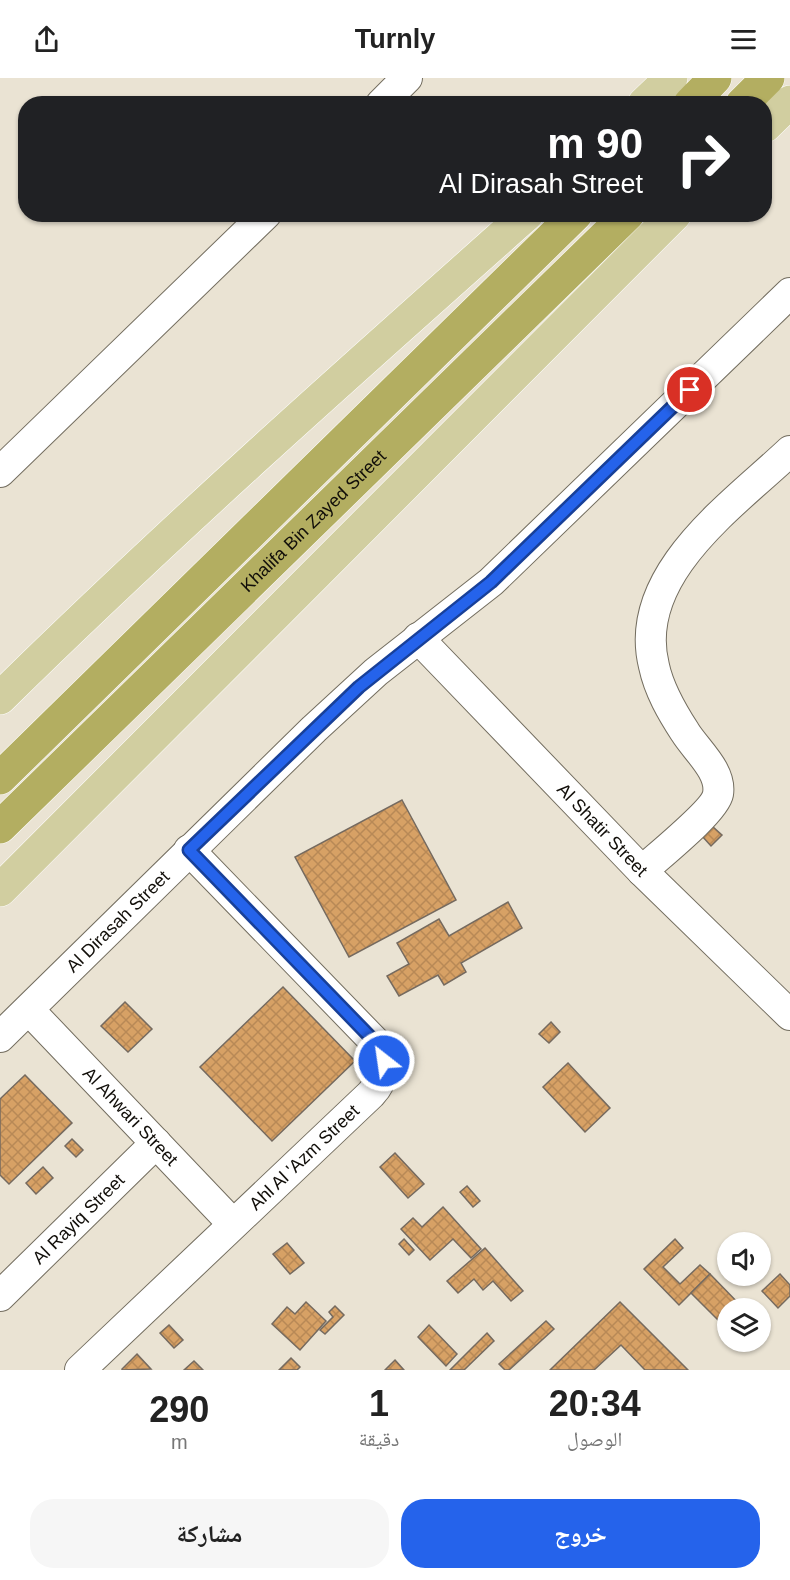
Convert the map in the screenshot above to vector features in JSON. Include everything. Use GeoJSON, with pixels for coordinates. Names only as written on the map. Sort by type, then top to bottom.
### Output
{"type":"FeatureCollection","features":[{"type":"Feature","properties":{"kind":"highway"},"geometry":{"type":"LineString","coordinates":[[698,96],[716,78]]}},
{"type":"Feature","properties":{"kind":"highway"},"geometry":{"type":"LineString","coordinates":[[750,96],[768,78]]}},
{"type":"Feature","properties":{"kind":"highway","name":"Khalifa Bin Zayed Street"},"geometry":{"type":"LineString","coordinates":[[0,778],[568,222]]}},
{"type":"Feature","properties":{"kind":"highway","name":"Khalifa Bin Zayed Street"},"geometry":{"type":"LineString","coordinates":[[0,827],[620,222]]}},
{"type":"Feature","properties":{"kind":"main road"},"geometry":{"type":"LineString","coordinates":[[652,96],[671,78]]}},
{"type":"Feature","properties":{"kind":"main road"},"geometry":{"type":"LineString","coordinates":[[772,119],[790,102]]}},
{"type":"Feature","properties":{"kind":"main road"},"geometry":{"type":"LineString","coordinates":[[0,698],[132,569],[518,222]]}},
{"type":"Feature","properties":{"kind":"main road"},"geometry":{"type":"LineString","coordinates":[[0,890],[667,222]]}},
{"type":"Feature","properties":{"kind":"street"},"geometry":{"type":"LineString","coordinates":[[389,96],[407,78]]}},
{"type":"Feature","properties":{"kind":"street"},"geometry":{"type":"LineString","coordinates":[[0,472],[258,222]]}},
{"type":"Feature","properties":{"kind":"street","name":"Al Dirasah Street"},"geometry":{"type":"LineString","coordinates":[[0,1037],[336,708],[418,638],[453,614],[491,582],[790,293]]}},
{"type":"Feature","properties":{"kind":"street"},"geometry":{"type":"LineString","coordinates":[[642,871],[712,807],[718,792],[716,777],[670,707],[653,665],[651,636],[656,607],[666,579],[682,554],[790,450]]}},
{"type":"Feature","properties":{"kind":"street","name":"Al Shatir Street"},"geometry":{"type":"LineString","coordinates":[[418,638],[642,871],[790,1015]]}},
{"type":"Feature","properties":{"kind":"street","name":"Ahl Al 'Azm Street"},"geometry":{"type":"LineString","coordinates":[[80,1370],[377,1087],[384,1070],[384,1061],[377,1044],[189,850]]}},
{"type":"Feature","properties":{"kind":"street","name":"Al Ahwari Street"},"geometry":{"type":"LineString","coordinates":[[29,1010],[233,1224]]}},
{"type":"Feature","properties":{"kind":"street","name":"Al Rayiq Street"},"geometry":{"type":"LineString","coordinates":[[0,1296],[156,1143]]}},
{"type":"Feature","properties":{"kind":"building"},"geometry":{"type":"Polygon","coordinates":[[[402,800],[456,900],[349,957],[295,857],[402,800]]]}},
{"type":"Feature","properties":{"kind":"building"},"geometry":{"type":"Polygon","coordinates":[[[712,826],[722,835],[711,846],[702,836],[712,826]]]}},
{"type":"Feature","properties":{"kind":"building"},"geometry":{"type":"Polygon","coordinates":[[[508,902],[522,928],[461,963],[466,972],[444,985],[438,975],[399,996],[387,976],[409,964],[397,943],[439,919],[449,936],[508,902]]]}},
{"type":"Feature","properties":{"kind":"building"},"geometry":{"type":"Polygon","coordinates":[[[283,987],[355,1061],[272,1141],[200,1067],[283,987]]]}},
{"type":"Feature","properties":{"kind":"building"},"geometry":{"type":"Polygon","coordinates":[[[125,1002],[152,1029],[128,1052],[101,1026],[125,1002]]]}},
{"type":"Feature","properties":{"kind":"building"},"geometry":{"type":"Polygon","coordinates":[[[551,1022],[560,1032],[549,1043],[539,1034],[551,1022]]]}},
{"type":"Feature","properties":{"kind":"building"},"geometry":{"type":"Polygon","coordinates":[[[568,1063],[610,1108],[585,1132],[543,1087],[568,1063]]]}},
{"type":"Feature","properties":{"kind":"building"},"geometry":{"type":"Polygon","coordinates":[[[25,1075],[72,1123],[9,1184],[0,1175],[0,1099],[25,1075]]]}},
{"type":"Feature","properties":{"kind":"building"},"geometry":{"type":"Polygon","coordinates":[[[72,1139],[83,1150],[76,1157],[65,1146],[72,1139]]]}},
{"type":"Feature","properties":{"kind":"building"},"geometry":{"type":"Polygon","coordinates":[[[395,1153],[424,1184],[408,1198],[380,1167],[395,1153]]]}},
{"type":"Feature","properties":{"kind":"building"},"geometry":{"type":"Polygon","coordinates":[[[43,1167],[53,1178],[36,1194],[26,1183],[43,1167]]]}},
{"type":"Feature","properties":{"kind":"building"},"geometry":{"type":"Polygon","coordinates":[[[467,1186],[480,1201],[473,1207],[460,1192],[467,1186]]]}},
{"type":"Feature","properties":{"kind":"building"},"geometry":{"type":"Polygon","coordinates":[[[443,1207],[481,1249],[471,1258],[453,1239],[430,1260],[401,1229],[413,1218],[422,1227],[443,1207]]]}},
{"type":"Feature","properties":{"kind":"building"},"geometry":{"type":"Polygon","coordinates":[[[404,1239],[414,1250],[409,1255],[399,1244],[404,1239]]]}},
{"type":"Feature","properties":{"kind":"building"},"geometry":{"type":"Polygon","coordinates":[[[675,1239],[683,1248],[663,1267],[680,1284],[700,1265],[710,1274],[679,1305],[644,1269],[675,1239]]]}},
{"type":"Feature","properties":{"kind":"building"},"geometry":{"type":"Polygon","coordinates":[[[287,1243],[304,1263],[290,1274],[273,1254],[287,1243]]]}},
{"type":"Feature","properties":{"kind":"building"},"geometry":{"type":"Polygon","coordinates":[[[485,1248],[523,1291],[511,1301],[493,1281],[483,1290],[474,1279],[458,1293],[447,1281],[485,1248]]]}},
{"type":"Feature","properties":{"kind":"building"},"geometry":{"type":"Polygon","coordinates":[[[710,1274],[717,1281],[717,1286],[722,1286],[733,1298],[717,1298],[717,1319],[691,1293],[710,1274]]]}},
{"type":"Feature","properties":{"kind":"building"},"geometry":{"type":"Polygon","coordinates":[[[780,1274],[790,1285],[790,1296],[778,1308],[762,1291],[771,1286],[771,1282],[780,1274]]]}},
{"type":"Feature","properties":{"kind":"building"},"geometry":{"type":"Polygon","coordinates":[[[306,1302],[326,1321],[300,1350],[272,1324],[287,1307],[295,1314],[306,1302]]]}},
{"type":"Feature","properties":{"kind":"building"},"geometry":{"type":"Polygon","coordinates":[[[620,1302],[688,1370],[645,1370],[621,1345],[594,1370],[550,1370],[620,1302]]]}},
{"type":"Feature","properties":{"kind":"building"},"geometry":{"type":"Polygon","coordinates":[[[335,1306],[344,1315],[325,1334],[320,1330],[333,1317],[329,1312],[335,1306]]]}},
{"type":"Feature","properties":{"kind":"building"},"geometry":{"type":"Polygon","coordinates":[[[546,1321],[554,1329],[509,1370],[505,1370],[499,1364],[546,1321]]]}},
{"type":"Feature","properties":{"kind":"building"},"geometry":{"type":"Polygon","coordinates":[[[169,1325],[183,1340],[174,1348],[160,1333],[169,1325]]]}},
{"type":"Feature","properties":{"kind":"building"},"geometry":{"type":"Polygon","coordinates":[[[429,1325],[457,1354],[446,1366],[418,1337],[429,1325]]]}},
{"type":"Feature","properties":{"kind":"building"},"geometry":{"type":"Polygon","coordinates":[[[487,1333],[494,1341],[464,1370],[450,1370],[487,1333]]]}},
{"type":"Feature","properties":{"kind":"building"},"geometry":{"type":"Polygon","coordinates":[[[137,1354],[151,1369],[122,1370],[122,1369],[137,1354]]]}},
{"type":"Feature","properties":{"kind":"building"},"geometry":{"type":"Polygon","coordinates":[[[291,1358],[300,1367],[297,1370],[279,1370],[291,1358]]]}},
{"type":"Feature","properties":{"kind":"building"},"geometry":{"type":"Polygon","coordinates":[[[395,1360],[404,1370],[385,1370],[395,1360]]]}},
{"type":"Feature","properties":{"kind":"building"},"geometry":{"type":"Polygon","coordinates":[[[194,1361],[203,1370],[184,1370],[194,1361]]]}},
{"type":"Feature","properties":{"kind":"route"},"geometry":{"type":"LineString","coordinates":[[384,1061],[377,1044],[189,850],[359,687],[491,582],[690,390]]}}]}
